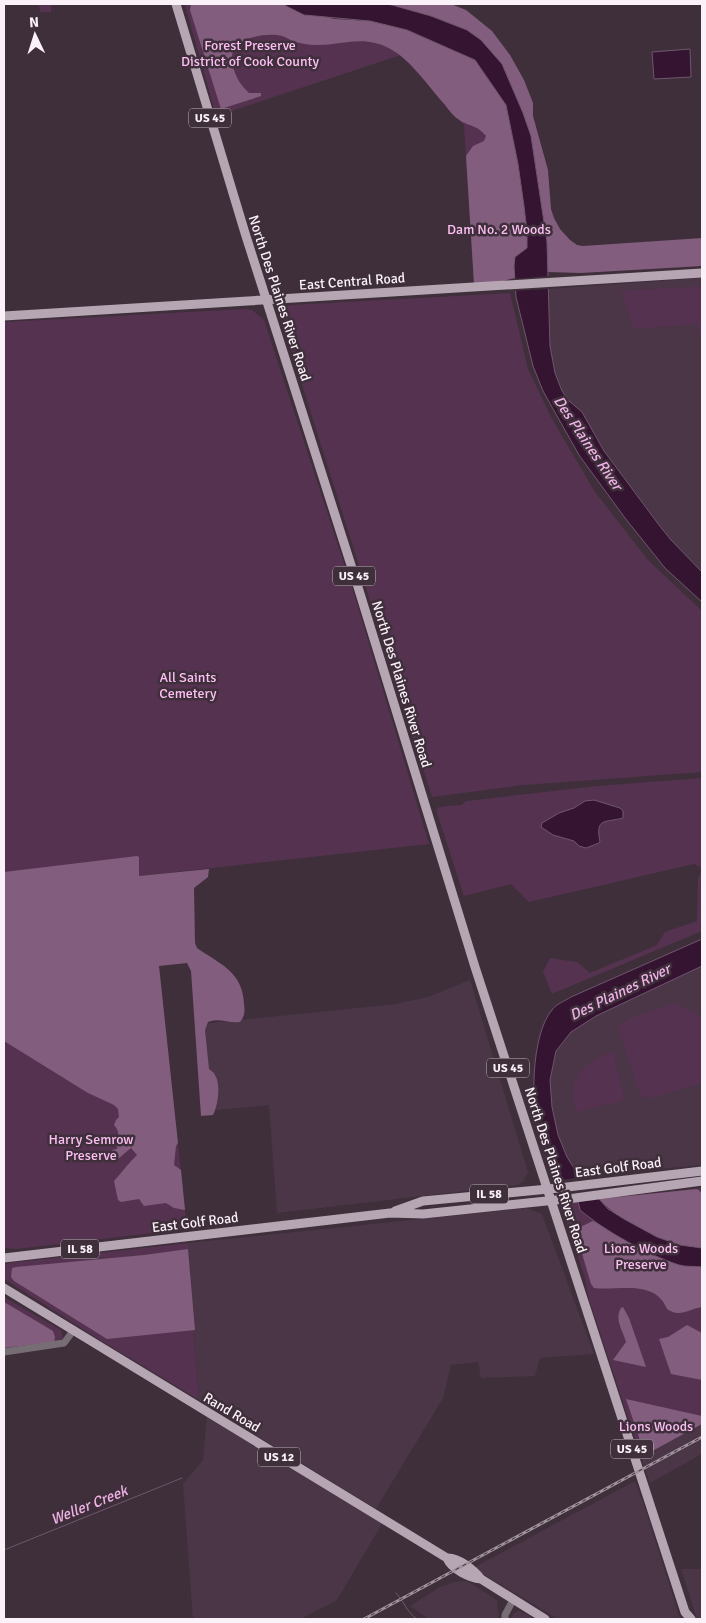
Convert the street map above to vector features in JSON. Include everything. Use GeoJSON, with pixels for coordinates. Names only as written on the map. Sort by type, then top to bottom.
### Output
{"type":"FeatureCollection","features":[{"type":"Feature","properties":{"kind":"main road","name":"North Des Plaines River Road"},"geometry":{"type":"LineString","coordinates":[[176,4],[233,195],[357,583],[475,967],[686,1617]]}},
{"type":"Feature","properties":{"kind":"main road","name":"East Central Road"},"geometry":{"type":"LineString","coordinates":[[4,316],[702,273]]}},
{"type":"Feature","properties":{"kind":"main road","name":"East Golf Road"},"geometry":{"type":"LineString","coordinates":[[390,1213],[423,1201],[702,1171]]}},
{"type":"Feature","properties":{"kind":"main road","name":"East Golf Road"},"geometry":{"type":"LineString","coordinates":[[4,1258],[390,1213],[423,1214],[575,1198],[702,1181]]}},
{"type":"Feature","properties":{"kind":"main road","name":"Rand Road"},"geometry":{"type":"LineString","coordinates":[[4,1288],[447,1558],[449,1564],[472,1578],[481,1579],[545,1619]]}},
{"type":"Feature","properties":{"kind":"street"},"geometry":{"type":"LineString","coordinates":[[4,1352],[56,1346],[64,1343],[73,1331]]}},
{"type":"Feature","properties":{"kind":"street"},"geometry":{"type":"LineString","coordinates":[[505,1619],[505,1615],[513,1600]]}},
{"type":"Feature","properties":{"kind":"shaded area"},"geometry":{"type":"Polygon","coordinates":[[[702,278],[702,572],[659,525],[604,451],[582,412],[569,401],[562,391],[555,373],[550,346],[548,289],[702,278]]]}},
{"type":"Feature","properties":{"kind":"shaded area"},"geometry":{"type":"Polygon","coordinates":[[[702,966],[702,1165],[579,1176],[567,1157],[558,1135],[552,1107],[550,1080],[556,1051],[571,1032],[596,1016],[702,966]]]}},
{"type":"Feature","properties":{"kind":"shaded area"},"geometry":{"type":"Polygon","coordinates":[[[470,980],[528,1172],[523,1182],[517,1185],[277,1213],[269,1105],[207,1111],[201,1024],[396,1004],[428,997],[470,980]]]}},
{"type":"Feature","properties":{"kind":"shaded area"},"geometry":{"type":"Polygon","coordinates":[[[526,1208],[542,1214],[594,1354],[540,1358],[535,1376],[481,1378],[478,1362],[451,1365],[443,1398],[376,1509],[196,1398],[199,1395],[188,1243],[526,1208]]]}},
{"type":"Feature","properties":{"kind":"shaded area"},"geometry":{"type":"Polygon","coordinates":[[[207,1416],[383,1522],[337,1600],[301,1619],[193,1619],[183,1484],[203,1460],[207,1416]]]}},
{"type":"Feature","properties":{"kind":"shaded area"},"geometry":{"type":"Polygon","coordinates":[[[702,1424],[702,1454],[650,1483],[641,1457],[702,1424]]]}},
{"type":"Feature","properties":{"kind":"shaded area"},"geometry":{"type":"Polygon","coordinates":[[[635,1481],[680,1619],[558,1619],[473,1568],[635,1481]]]}},
{"type":"Feature","properties":{"kind":"shaded area"},"geometry":{"type":"Polygon","coordinates":[[[681,1569],[702,1569],[702,1619],[697,1619],[681,1569]]]}},
{"type":"Feature","properties":{"kind":"shaded area"},"geometry":{"type":"Polygon","coordinates":[[[467,1581],[497,1600],[499,1619],[429,1619],[410,1606],[440,1587],[455,1582],[467,1581]]]}},
{"type":"Feature","properties":{"kind":"shaded area"},"geometry":{"type":"Polygon","coordinates":[[[518,1611],[523,1612],[534,1619],[510,1619],[518,1611]]]}},
{"type":"Feature","properties":{"kind":"green space"},"geometry":{"type":"Polygon","coordinates":[[[39,4],[51,4],[51,12],[40,12],[39,4]]]}},
{"type":"Feature","properties":{"kind":"green space","name":"Dam No. 2 Woods"},"geometry":{"type":"Polygon","coordinates":[[[191,4],[285,4],[286,6],[334,19],[370,21],[407,30],[475,60],[506,105],[518,164],[527,232],[527,248],[515,257],[515,278],[474,284],[466,156],[473,146],[484,141],[486,136],[476,127],[462,122],[454,116],[414,68],[405,60],[386,47],[368,42],[312,45],[275,35],[250,38],[237,46],[233,52],[232,60],[235,74],[243,86],[249,93],[261,93],[261,96],[221,109],[190,10],[191,4]]]}},
{"type":"Feature","properties":{"kind":"green space","name":"Dam No. 2 Woods"},"geometry":{"type":"Polygon","coordinates":[[[285,4],[286,6],[475,60],[515,278],[474,284],[464,125],[401,55],[216,116],[185,5],[285,4]]]}},
{"type":"Feature","properties":{"kind":"green space"},"geometry":{"type":"Polygon","coordinates":[[[385,4],[451,4],[466,10],[492,31],[510,55],[524,80],[533,103],[533,116],[548,170],[551,209],[560,229],[570,240],[577,245],[583,246],[702,238],[702,266],[581,273],[547,272],[547,242],[531,136],[502,64],[467,30],[431,16],[385,4]]]}},
{"type":"Feature","properties":{"kind":"green space"},"geometry":{"type":"Polygon","coordinates":[[[702,286],[702,342],[697,324],[634,329],[621,291],[702,286]]]}},
{"type":"Feature","properties":{"kind":"green space"},"geometry":{"type":"Polygon","coordinates":[[[510,293],[528,369],[552,419],[595,492],[648,560],[702,611],[702,772],[524,785],[432,797],[281,318],[284,307],[291,305],[510,293]]]}},
{"type":"Feature","properties":{"kind":"green space","name":"All Saints Cemetery"},"geometry":{"type":"Polygon","coordinates":[[[252,310],[264,320],[355,597],[429,844],[139,876],[4,887],[4,322],[252,310]]]}},
{"type":"Feature","properties":{"kind":"green space"},"geometry":{"type":"Polygon","coordinates":[[[702,778],[702,931],[552,994],[543,972],[550,958],[577,962],[590,973],[657,945],[665,932],[697,921],[700,867],[694,864],[529,902],[511,884],[464,896],[436,810],[439,807],[461,805],[467,801],[597,786],[702,778]]]}},
{"type":"Feature","properties":{"kind":"green space"},"geometry":{"type":"Polygon","coordinates":[[[139,857],[139,876],[209,869],[208,877],[194,888],[195,943],[197,948],[222,964],[235,976],[243,993],[244,1011],[240,1022],[212,1021],[208,1022],[205,1030],[209,1069],[217,1079],[218,1095],[213,1115],[201,1116],[191,971],[187,963],[159,966],[178,1143],[174,1165],[181,1170],[185,1210],[174,1208],[166,1203],[144,1206],[139,1199],[121,1202],[118,1200],[114,1181],[137,1155],[131,1148],[119,1158],[113,1157],[111,1154],[112,1150],[117,1149],[118,1134],[114,1125],[119,1117],[118,1109],[114,1105],[88,1093],[4,1041],[4,872],[139,857]]]}},
{"type":"Feature","properties":{"kind":"green space","name":"Harry Semrow Preserve"},"geometry":{"type":"Polygon","coordinates":[[[159,966],[187,1229],[16,1249],[4,1248],[4,983],[159,966]]]}},
{"type":"Feature","properties":{"kind":"green space"},"geometry":{"type":"Polygon","coordinates":[[[674,1003],[702,1017],[702,1083],[648,1099],[639,1092],[618,1028],[628,1019],[674,1003]]]}},
{"type":"Feature","properties":{"kind":"green space"},"geometry":{"type":"Polygon","coordinates":[[[613,1051],[624,1096],[622,1101],[576,1112],[573,1100],[575,1081],[585,1066],[602,1055],[613,1051]]]}},
{"type":"Feature","properties":{"kind":"green space","name":"Lions Woods Preserve"},"geometry":{"type":"Polygon","coordinates":[[[702,1188],[702,1424],[641,1457],[589,1299],[565,1210],[570,1202],[702,1188]]]}},
{"type":"Feature","properties":{"kind":"green space"},"geometry":{"type":"Polygon","coordinates":[[[697,1189],[702,1193],[702,1248],[679,1245],[647,1232],[626,1221],[599,1199],[697,1189]]]}},
{"type":"Feature","properties":{"kind":"green space"},"geometry":{"type":"Polygon","coordinates":[[[593,1221],[645,1251],[680,1265],[702,1267],[702,1307],[676,1313],[667,1309],[654,1293],[645,1290],[635,1288],[594,1288],[591,1284],[576,1233],[578,1228],[593,1221]]]}},
{"type":"Feature","properties":{"kind":"green space"},"geometry":{"type":"Polygon","coordinates":[[[188,1243],[199,1396],[196,1398],[4,1279],[4,1265],[9,1263],[188,1243]]]}},
{"type":"Feature","properties":{"kind":"green space"},"geometry":{"type":"Polygon","coordinates":[[[188,1249],[195,1330],[107,1339],[14,1281],[11,1277],[12,1268],[16,1267],[188,1249]]]}},
{"type":"Feature","properties":{"kind":"green space"},"geometry":{"type":"Polygon","coordinates":[[[4,1297],[61,1330],[63,1338],[59,1341],[4,1348],[4,1297]]]}},
{"type":"Feature","properties":{"kind":"green space"},"geometry":{"type":"Polygon","coordinates":[[[4,1302],[53,1331],[54,1342],[4,1348],[4,1302]]]}},
{"type":"Feature","properties":{"kind":"green space"},"geometry":{"type":"Polygon","coordinates":[[[623,1307],[629,1318],[646,1367],[613,1360],[626,1342],[618,1316],[623,1307]]]}},
{"type":"Feature","properties":{"kind":"green space","name":"Lions Woods"},"geometry":{"type":"Polygon","coordinates":[[[687,1325],[702,1333],[702,1380],[671,1374],[659,1339],[668,1337],[687,1325]]]}},
{"type":"Feature","properties":{"kind":"green space","name":"Lions Woods"},"geometry":{"type":"Polygon","coordinates":[[[626,1399],[702,1416],[702,1424],[645,1455],[626,1399]]]}},
{"type":"Feature","properties":{"kind":"water","name":"Des Plaines River"},"geometry":{"type":"Polygon","coordinates":[[[285,4],[392,5],[431,16],[467,30],[481,40],[502,64],[531,136],[547,242],[550,346],[555,373],[562,391],[569,401],[582,412],[604,451],[671,540],[702,572],[702,602],[665,568],[625,518],[579,455],[543,391],[533,366],[516,297],[515,257],[527,248],[527,232],[518,164],[506,105],[475,60],[407,30],[370,21],[304,15],[285,4]]]}},
{"type":"Feature","properties":{"kind":"water"},"geometry":{"type":"Polygon","coordinates":[[[690,49],[691,77],[654,79],[652,52],[690,49]]]}},
{"type":"Feature","properties":{"kind":"water"},"geometry":{"type":"Polygon","coordinates":[[[594,800],[620,808],[623,811],[623,818],[606,821],[600,825],[599,843],[586,848],[579,846],[574,841],[553,835],[541,827],[542,823],[559,813],[574,808],[585,801],[594,800]]]}},
{"type":"Feature","properties":{"kind":"water","name":"Des Plaines River"},"geometry":{"type":"Polygon","coordinates":[[[702,939],[702,966],[596,1016],[571,1032],[556,1051],[550,1080],[552,1107],[558,1135],[567,1157],[579,1176],[608,1209],[624,1219],[657,1237],[680,1245],[702,1248],[702,1267],[679,1265],[641,1249],[614,1234],[580,1210],[576,1198],[555,1167],[542,1140],[535,1111],[534,1073],[536,1054],[545,1021],[558,1004],[702,939]]]}},
{"type":"Feature","properties":{"kind":"pier"},"geometry":{"type":"Polygon","coordinates":[[[549,276],[549,289],[514,291],[513,279],[549,276]]]}},
{"type":"Feature","properties":{"kind":"pier"},"geometry":{"type":"Polygon","coordinates":[[[583,1177],[602,1199],[578,1202],[561,1180],[583,1177]]]}},
{"type":"Feature","properties":{"kind":"waterway","name":"Weller Creek"},"geometry":{"type":"LineString","coordinates":[[4,1550],[182,1478]]}},
{"type":"Feature","properties":{"kind":"waterway","name":"Weller Creek"},"geometry":{"type":"LineString","coordinates":[[396,1593],[411,1614],[417,1619]]}},
{"type":"Feature","properties":{"kind":"railway"},"geometry":{"type":"LineString","coordinates":[[364,1619],[702,1437]]}},
{"type":"Feature","properties":{"kind":"park label","name":"Forest Preserve District of Cook County"},"geometry":{"type":"Point","coordinates":[250,54]}}]}
